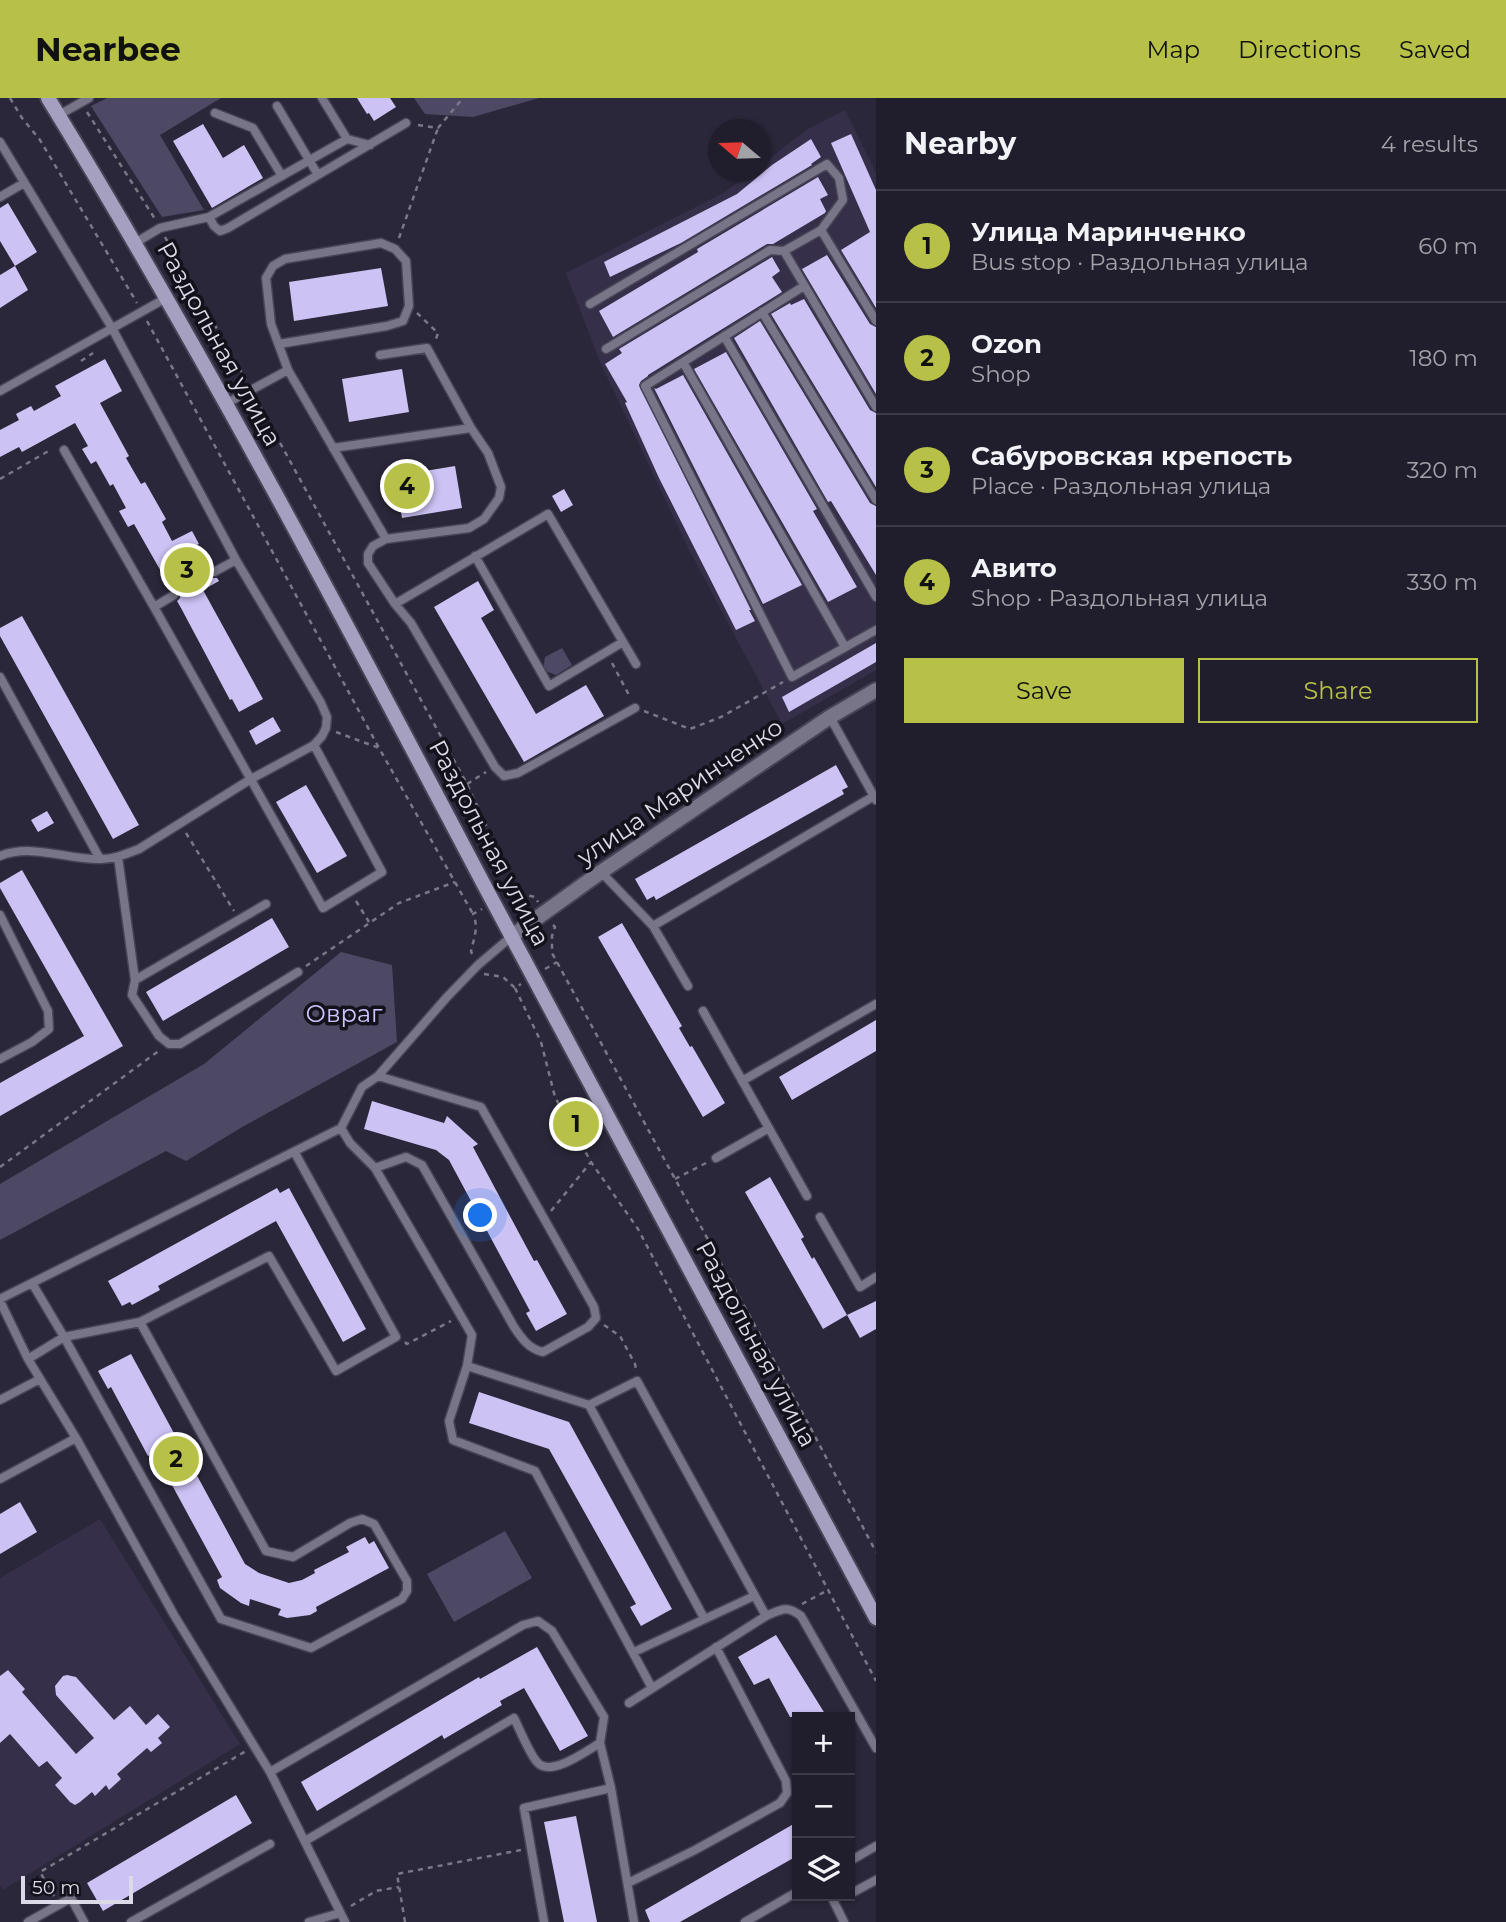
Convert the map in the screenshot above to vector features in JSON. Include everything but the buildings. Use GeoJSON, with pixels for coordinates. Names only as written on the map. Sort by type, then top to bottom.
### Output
{"type":"FeatureCollection","features":[{"type":"Feature","properties":{"kind":"main road","name":"Раздольная улица"},"geometry":{"type":"LineString","coordinates":[[48,98],[167,297],[304,544],[876,1618]]}},
{"type":"Feature","properties":{"kind":"street","name":"улица Маринченко"},"geometry":{"type":"LineString","coordinates":[[512,936],[601,872],[830,717],[876,690]]}},
{"type":"Feature","properties":{"kind":"lane"},"geometry":{"type":"LineString","coordinates":[[59,115],[89,98]]}},
{"type":"Feature","properties":{"kind":"lane"},"geometry":{"type":"LineString","coordinates":[[322,98],[347,139],[370,145]]}},
{"type":"Feature","properties":{"kind":"lane"},"geometry":{"type":"LineString","coordinates":[[278,106],[318,175]]}},
{"type":"Feature","properties":{"kind":"lane"},"geometry":{"type":"LineString","coordinates":[[215,113],[253,128],[282,176]]}},
{"type":"Feature","properties":{"kind":"lane"},"geometry":{"type":"LineString","coordinates":[[209,218],[220,230],[228,228],[406,123]]}},
{"type":"Feature","properties":{"kind":"lane"},"geometry":{"type":"LineString","coordinates":[[135,243],[160,228],[209,218],[347,139]]}},
{"type":"Feature","properties":{"kind":"lane"},"geometry":{"type":"LineString","coordinates":[[0,142],[112,328],[236,560],[327,717],[326,728],[314,745],[251,779],[139,849],[118,857],[100,859],[19,850],[0,856]]}},
{"type":"Feature","properties":{"kind":"lane"},"geometry":{"type":"LineString","coordinates":[[590,304],[827,164],[839,178],[843,200],[821,230],[784,251],[770,250],[606,349]]}},
{"type":"Feature","properties":{"kind":"lane"},"geometry":{"type":"LineString","coordinates":[[0,197],[24,183]]}},
{"type":"Feature","properties":{"kind":"lane"},"geometry":{"type":"LineString","coordinates":[[821,230],[876,321]]}},
{"type":"Feature","properties":{"kind":"lane"},"geometry":{"type":"LineString","coordinates":[[279,344],[403,321],[409,306],[406,261],[395,249],[381,243],[285,259],[273,266],[266,278],[271,324],[288,370],[386,539]]}},
{"type":"Feature","properties":{"kind":"lane"},"geometry":{"type":"LineString","coordinates":[[784,251],[876,407]]}},
{"type":"Feature","properties":{"kind":"lane"},"geometry":{"type":"LineString","coordinates":[[804,286],[645,386],[792,677],[876,630]]}},
{"type":"Feature","properties":{"kind":"lane"},"geometry":{"type":"LineString","coordinates":[[0,391],[167,297]]}},
{"type":"Feature","properties":{"kind":"lane"},"geometry":{"type":"LineString","coordinates":[[762,312],[876,500]]}},
{"type":"Feature","properties":{"kind":"lane"},"geometry":{"type":"LineString","coordinates":[[724,336],[876,597]]}},
{"type":"Feature","properties":{"kind":"lane"},"geometry":{"type":"LineString","coordinates":[[380,355],[427,348],[471,428],[488,453],[501,487],[499,498],[484,519],[469,528],[386,539],[373,546],[368,554],[368,563],[411,623],[495,767],[504,776],[519,773],[635,708]]}},
{"type":"Feature","properties":{"kind":"lane"},"geometry":{"type":"LineString","coordinates":[[683,362],[845,648]]}},
{"type":"Feature","properties":{"kind":"lane"},"geometry":{"type":"LineString","coordinates":[[226,403],[288,370]]}},
{"type":"Feature","properties":{"kind":"lane"},"geometry":{"type":"LineString","coordinates":[[333,448],[471,428]]}},
{"type":"Feature","properties":{"kind":"lane"},"geometry":{"type":"LineString","coordinates":[[64,450],[323,908],[382,872],[314,745]]}},
{"type":"Feature","properties":{"kind":"lane"},"geometry":{"type":"LineString","coordinates":[[395,604],[548,514],[636,664]]}},
{"type":"Feature","properties":{"kind":"lane"},"geometry":{"type":"LineString","coordinates":[[475,556],[549,686],[623,642]]}},
{"type":"Feature","properties":{"kind":"lane"},"geometry":{"type":"LineString","coordinates":[[214,572],[236,560]]}},
{"type":"Feature","properties":{"kind":"lane"},"geometry":{"type":"LineString","coordinates":[[154,607],[174,595]]}},
{"type":"Feature","properties":{"kind":"lane"},"geometry":{"type":"LineString","coordinates":[[0,677],[100,859]]}},
{"type":"Feature","properties":{"kind":"lane"},"geometry":{"type":"LineString","coordinates":[[653,926],[875,798],[830,717]]}},
{"type":"Feature","properties":{"kind":"lane"},"geometry":{"type":"LineString","coordinates":[[118,857],[135,981],[132,995],[159,1036],[169,1044],[180,1044],[298,972]]}},
{"type":"Feature","properties":{"kind":"lane"},"geometry":{"type":"LineString","coordinates":[[601,872],[653,926],[688,986]]}},
{"type":"Feature","properties":{"kind":"lane"},"geometry":{"type":"LineString","coordinates":[[135,981],[265,904]]}},
{"type":"Feature","properties":{"kind":"lane"},"geometry":{"type":"LineString","coordinates":[[0,915],[48,1011],[49,1029],[32,1042],[0,1059]]}},
{"type":"Feature","properties":{"kind":"lane"},"geometry":{"type":"LineString","coordinates":[[345,1922],[270,1772],[174,1615],[76,1438],[28,1359],[0,1300],[341,1128],[362,1087],[378,1076],[478,965],[512,936]]}},
{"type":"Feature","properties":{"kind":"lane"},"geometry":{"type":"LineString","coordinates":[[742,1081],[876,1004]]}},
{"type":"Feature","properties":{"kind":"lane"},"geometry":{"type":"LineString","coordinates":[[703,1011],[807,1196]]}},
{"type":"Feature","properties":{"kind":"lane"},"geometry":{"type":"LineString","coordinates":[[375,1168],[406,1157],[422,1165],[514,1327],[534,1350],[543,1352],[588,1327],[596,1318],[594,1307],[481,1107],[378,1076]]}},
{"type":"Feature","properties":{"kind":"lane"},"geometry":{"type":"LineString","coordinates":[[341,1128],[350,1143],[375,1168],[472,1335],[467,1366],[449,1421],[453,1440],[535,1471],[652,1688]]}},
{"type":"Feature","properties":{"kind":"lane"},"geometry":{"type":"LineString","coordinates":[[716,1158],[769,1128]]}},
{"type":"Feature","properties":{"kind":"lane"},"geometry":{"type":"LineString","coordinates":[[28,1359],[64,1337],[141,1322],[269,1256],[336,1371],[396,1337],[295,1153]]}},
{"type":"Feature","properties":{"kind":"lane"},"geometry":{"type":"LineString","coordinates":[[820,1217],[860,1287],[876,1277]]}},
{"type":"Feature","properties":{"kind":"lane"},"geometry":{"type":"LineString","coordinates":[[32,1283],[220,1619],[311,1648],[402,1599],[407,1591],[407,1581],[374,1524],[362,1519],[350,1523],[293,1557],[266,1551],[141,1322]]}},
{"type":"Feature","properties":{"kind":"lane"},"geometry":{"type":"LineString","coordinates":[[467,1366],[589,1405],[704,1618]]}},
{"type":"Feature","properties":{"kind":"lane"},"geometry":{"type":"LineString","coordinates":[[0,1400],[40,1378]]}},
{"type":"Feature","properties":{"kind":"lane"},"geometry":{"type":"LineString","coordinates":[[589,1405],[637,1381],[766,1616]]}},
{"type":"Feature","properties":{"kind":"lane"},"geometry":{"type":"LineString","coordinates":[[0,1479],[76,1438]]}},
{"type":"Feature","properties":{"kind":"lane"},"geometry":{"type":"LineString","coordinates":[[634,1652],[754,1596]]}},
{"type":"Feature","properties":{"kind":"lane"},"geometry":{"type":"LineString","coordinates":[[629,1703],[766,1616],[783,1608],[793,1609],[801,1616],[876,1748]]}},
{"type":"Feature","properties":{"kind":"lane"},"geometry":{"type":"LineString","coordinates":[[270,1772],[523,1625],[538,1621],[552,1631],[604,1717],[600,1743],[611,1788],[634,1922]]}},
{"type":"Feature","properties":{"kind":"lane"},"geometry":{"type":"LineString","coordinates":[[628,1883],[780,1803],[787,1793],[786,1781],[716,1647]]}},
{"type":"Feature","properties":{"kind":"lane"},"geometry":{"type":"LineString","coordinates":[[305,1841],[514,1718],[536,1762],[544,1767],[554,1768],[600,1743]]}},
{"type":"Feature","properties":{"kind":"lane"},"geometry":{"type":"LineString","coordinates":[[544,1922],[524,1808],[611,1788]]}},
{"type":"Feature","properties":{"kind":"lane"},"geometry":{"type":"LineString","coordinates":[[131,1922],[270,1844]]}},
{"type":"Feature","properties":{"kind":"lane"},"geometry":{"type":"LineString","coordinates":[[855,1858],[876,1846]]}},
{"type":"Feature","properties":{"kind":"lane"},"geometry":{"type":"LineString","coordinates":[[855,1892],[876,1880]]}},
{"type":"Feature","properties":{"kind":"lane"},"geometry":{"type":"LineString","coordinates":[[746,1922],[792,1895]]}},
{"type":"Feature","properties":{"kind":"lane"},"geometry":{"type":"LineString","coordinates":[[28,1922],[71,1898],[84,1922]]}},
{"type":"Feature","properties":{"kind":"lane"},"geometry":{"type":"LineString","coordinates":[[834,1901],[844,1922]]}},
{"type":"Feature","properties":{"kind":"lane"},"geometry":{"type":"LineString","coordinates":[[309,1922],[340,1913]]}},
{"type":"Feature","properties":{"kind":"path"},"geometry":{"type":"LineString","coordinates":[[10,98],[40,140],[142,312],[379,748],[473,914]]}},
{"type":"Feature","properties":{"kind":"path"},"geometry":{"type":"LineString","coordinates":[[395,249],[438,128],[463,98]]}},
{"type":"Feature","properties":{"kind":"path"},"geometry":{"type":"LineString","coordinates":[[80,103],[160,228],[251,390],[467,784],[516,889]]}},
{"type":"Feature","properties":{"kind":"path"},"geometry":{"type":"LineString","coordinates":[[406,123],[438,128]]}},
{"type":"Feature","properties":{"kind":"path"},"geometry":{"type":"LineString","coordinates":[[409,306],[438,332],[432,356]]}},
{"type":"Feature","properties":{"kind":"path"},"geometry":{"type":"LineString","coordinates":[[0,479],[54,448],[64,450]]}},
{"type":"Feature","properties":{"kind":"path"},"geometry":{"type":"LineString","coordinates":[[613,665],[635,708],[690,729],[721,717],[792,677]]}},
{"type":"Feature","properties":{"kind":"path"},"geometry":{"type":"LineString","coordinates":[[326,728],[379,748]]}},
{"type":"Feature","properties":{"kind":"path"},"geometry":{"type":"LineString","coordinates":[[467,784],[495,767]]}},
{"type":"Feature","properties":{"kind":"path"},"geometry":{"type":"LineString","coordinates":[[181,823],[239,919]]}},
{"type":"Feature","properties":{"kind":"path"},"geometry":{"type":"LineString","coordinates":[[298,972],[399,903],[454,881]]}},
{"type":"Feature","properties":{"kind":"path"},"geometry":{"type":"LineString","coordinates":[[350,892],[369,923]]}},
{"type":"Feature","properties":{"kind":"path"},"geometry":{"type":"LineString","coordinates":[[471,951],[483,974],[503,977],[515,988],[541,1042],[555,1097],[591,1162],[638,1229],[876,1681]]}},
{"type":"Feature","properties":{"kind":"path"},"geometry":{"type":"LineString","coordinates":[[515,988],[557,962],[876,1552]]}},
{"type":"Feature","properties":{"kind":"path"},"geometry":{"type":"LineString","coordinates":[[0,1167],[169,1044]]}},
{"type":"Feature","properties":{"kind":"path"},"geometry":{"type":"LineString","coordinates":[[675,1179],[716,1158]]}},
{"type":"Feature","properties":{"kind":"path"},"geometry":{"type":"LineString","coordinates":[[544,1219],[591,1162]]}},
{"type":"Feature","properties":{"kind":"path"},"geometry":{"type":"LineString","coordinates":[[396,1337],[407,1344],[460,1316]]}},
{"type":"Feature","properties":{"kind":"path"},"geometry":{"type":"LineString","coordinates":[[596,1318],[620,1336],[635,1364],[637,1381]]}},
{"type":"Feature","properties":{"kind":"path"},"geometry":{"type":"LineString","coordinates":[[793,1609],[828,1590]]}},
{"type":"Feature","properties":{"kind":"path"},"geometry":{"type":"LineString","coordinates":[[58,1905],[40,1872],[255,1746]]}},
{"type":"Feature","properties":{"kind":"path"},"geometry":{"type":"LineString","coordinates":[[405,1922],[397,1874],[531,1848]]}},
{"type":"Feature","properties":{"kind":"path"},"geometry":{"type":"LineString","coordinates":[[340,1913],[376,1891],[399,1886]]}},
{"type":"Feature","properties":{"kind":"shaded area"},"geometry":{"type":"Polygon","coordinates":[[[845,110],[876,173],[876,670],[782,724],[688,548],[600,362],[566,273],[725,192],[738,182],[771,182],[771,157],[806,130],[845,110]]]}},
{"type":"Feature","properties":{"kind":"shaded area"},"geometry":{"type":"Polygon","coordinates":[[[100,1519],[240,1744],[3,1890],[0,1885],[0,1578],[100,1519]]]}},
{"type":"Feature","properties":{"kind":"green space"},"geometry":{"type":"Polygon","coordinates":[[[107,98],[221,98],[160,135],[204,210],[162,217],[91,106],[107,98]]]}},
{"type":"Feature","properties":{"kind":"green space"},"geometry":{"type":"Polygon","coordinates":[[[414,98],[539,98],[473,117],[425,114],[414,98]]]}},
{"type":"Feature","properties":{"kind":"green space"},"geometry":{"type":"Polygon","coordinates":[[[562,648],[572,665],[556,675],[543,670],[545,657],[562,648]]]}},
{"type":"Feature","properties":{"kind":"green space","name":"Овраг"},"geometry":{"type":"Polygon","coordinates":[[[341,952],[392,965],[397,1042],[186,1161],[166,1151],[0,1240],[0,1184],[204,1064],[341,952]]]}},
{"type":"Feature","properties":{"kind":"green space"},"geometry":{"type":"Polygon","coordinates":[[[505,1531],[532,1578],[454,1622],[427,1574],[505,1531]]]}},
{"type":"Feature","properties":{"kind":"place","name":"Авито"},"geometry":{"type":"Point","coordinates":[407,486]}},
{"type":"Feature","properties":{"kind":"place","name":"Сабуровская крепость"},"geometry":{"type":"Point","coordinates":[187,570]}},
{"type":"Feature","properties":{"kind":"place","name":"Улица Маринченко"},"geometry":{"type":"Point","coordinates":[576,1124]}},
{"type":"Feature","properties":{"kind":"place","name":"Ozon"},"geometry":{"type":"Point","coordinates":[176,1459]}}]}
